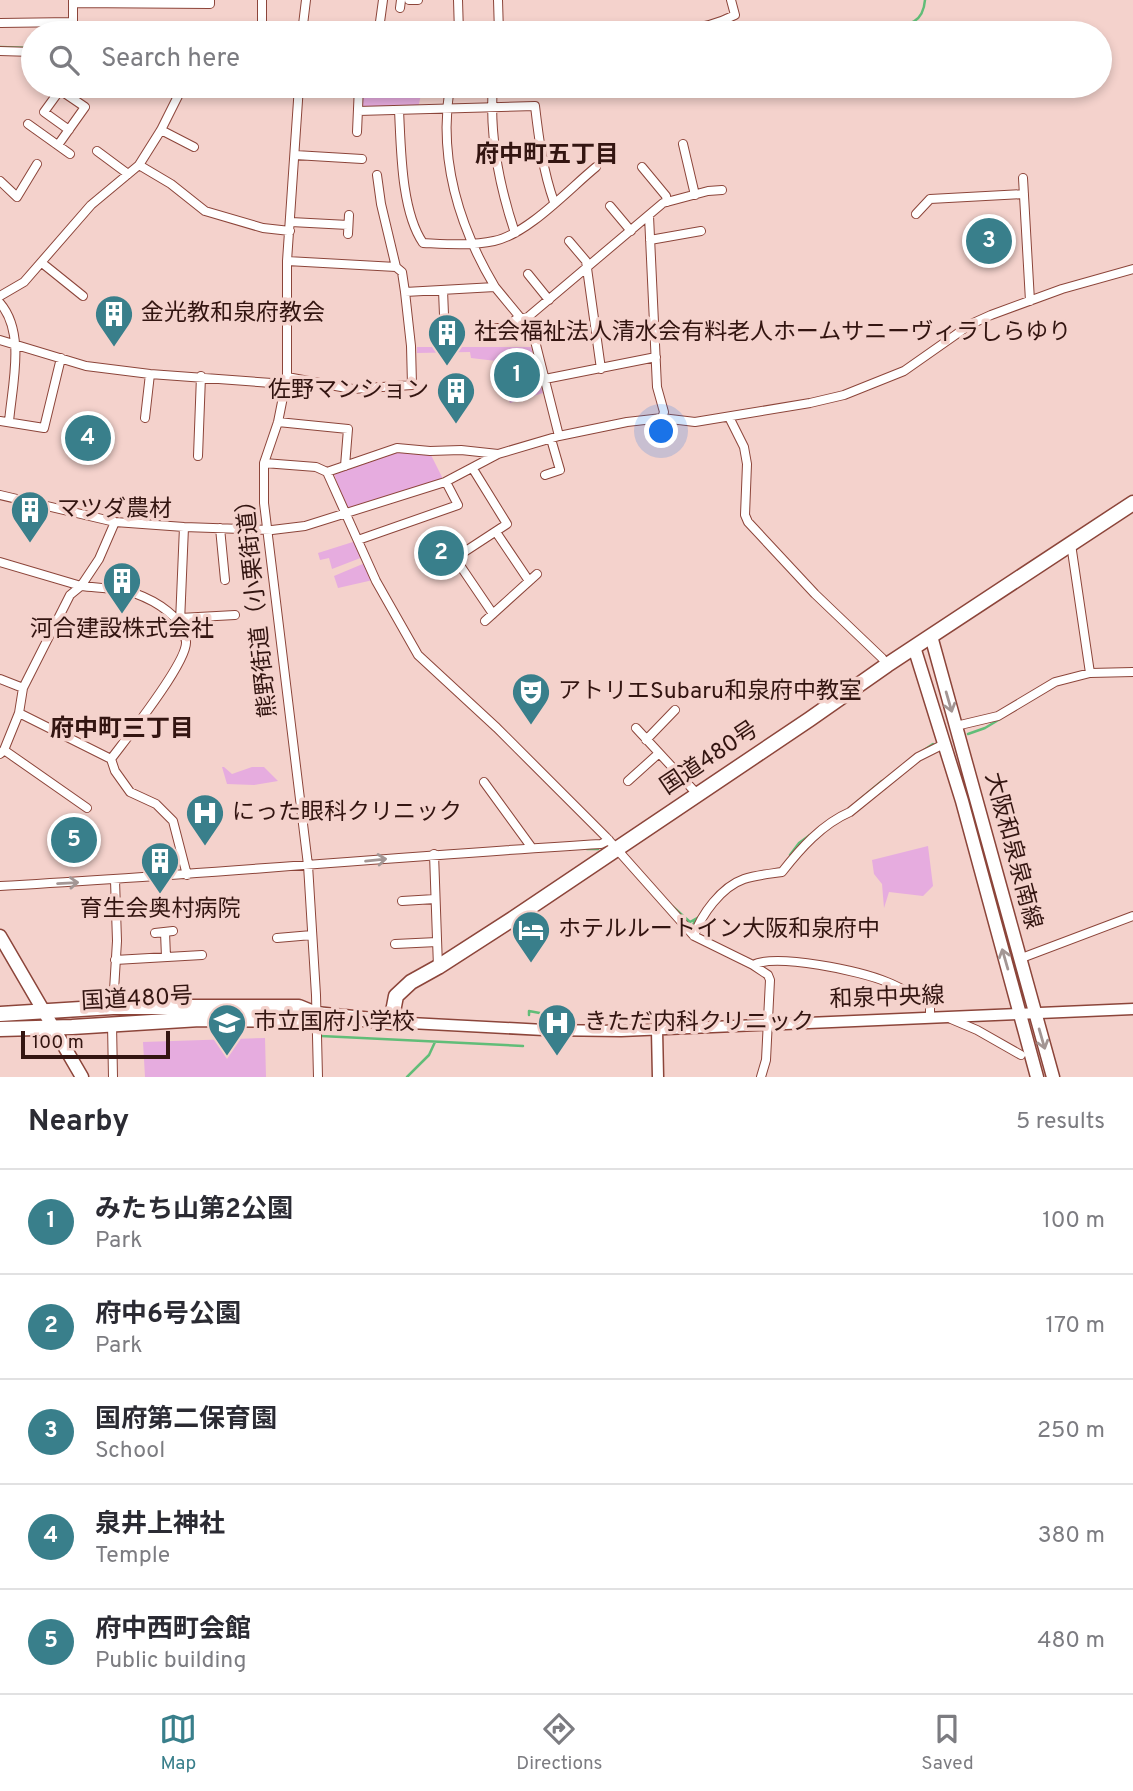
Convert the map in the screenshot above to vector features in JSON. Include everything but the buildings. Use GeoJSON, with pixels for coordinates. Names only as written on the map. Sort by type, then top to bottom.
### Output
{"type":"FeatureCollection","features":[{"type":"Feature","properties":{"kind":"highway","name":"国道480号"},"geometry":{"type":"LineString","coordinates":[[0,1014],[113,1007],[299,1007],[316,1014],[391,1021],[396,996],[403,987],[438,967],[613,845],[698,795],[887,665],[1133,503]]}},
{"type":"Feature","properties":{"kind":"highway"},"geometry":{"type":"LineString","coordinates":[[0,1004],[16,1003],[43,1010]]}},
{"type":"Feature","properties":{"kind":"highway","name":"国道480号"},"geometry":{"type":"LineString","coordinates":[[5,1030],[200,1019],[305,1020],[316,1014]]}},
{"type":"Feature","properties":{"kind":"main road","name":"大阪和泉泉南線"},"geometry":{"type":"LineString","coordinates":[[931,636],[1053,1077]]}},
{"type":"Feature","properties":{"kind":"main road","name":"大阪和泉泉南線"},"geometry":{"type":"LineString","coordinates":[[914,647],[962,801],[1034,1075]]}},
{"type":"Feature","properties":{"kind":"main road"},"geometry":{"type":"LineString","coordinates":[[0,936],[82,1077]]}},
{"type":"Feature","properties":{"kind":"street"},"geometry":{"type":"LineString","coordinates":[[73,21],[73,2],[210,4],[210,0]]}},
{"type":"Feature","properties":{"kind":"street"},"geometry":{"type":"LineString","coordinates":[[262,0],[262,21]]}},
{"type":"Feature","properties":{"kind":"street"},"geometry":{"type":"LineString","coordinates":[[303,21],[306,0]]}},
{"type":"Feature","properties":{"kind":"street"},"geometry":{"type":"LineString","coordinates":[[380,21],[383,0]]}},
{"type":"Feature","properties":{"kind":"street"},"geometry":{"type":"LineString","coordinates":[[409,0],[418,0]]}},
{"type":"Feature","properties":{"kind":"street"},"geometry":{"type":"LineString","coordinates":[[458,0],[459,21]]}},
{"type":"Feature","properties":{"kind":"street"},"geometry":{"type":"LineString","coordinates":[[498,0],[499,21]]}},
{"type":"Feature","properties":{"kind":"street"},"geometry":{"type":"LineString","coordinates":[[723,21],[734,15],[731,0]]}},
{"type":"Feature","properties":{"kind":"street"},"geometry":{"type":"LineString","coordinates":[[0,23],[21,23]]}},
{"type":"Feature","properties":{"kind":"street"},"geometry":{"type":"LineString","coordinates":[[0,51],[21,52]]}},
{"type":"Feature","properties":{"kind":"street"},"geometry":{"type":"LineString","coordinates":[[53,98],[44,112],[69,130]]}},
{"type":"Feature","properties":{"kind":"street"},"geometry":{"type":"LineString","coordinates":[[58,145],[85,107],[73,98]]}},
{"type":"Feature","properties":{"kind":"street"},"geometry":{"type":"LineString","coordinates":[[0,296],[24,282],[91,205],[139,165],[177,98]]}},
{"type":"Feature","properties":{"kind":"street","name":"熊野街道（小栗街道）"},"geometry":{"type":"LineString","coordinates":[[298,98],[287,261],[287,381],[278,422],[264,464],[264,503],[308,865],[318,1077]]}},
{"type":"Feature","properties":{"kind":"street"},"geometry":{"type":"LineString","coordinates":[[356,132],[359,98]]}},
{"type":"Feature","properties":{"kind":"street"},"geometry":{"type":"LineString","coordinates":[[448,98],[448,159],[454,194],[471,244],[495,287],[533,333],[545,379],[560,470],[545,475]]}},
{"type":"Feature","properties":{"kind":"street"},"geometry":{"type":"LineString","coordinates":[[491,98],[497,171],[515,233]]}},
{"type":"Feature","properties":{"kind":"street"},"geometry":{"type":"LineString","coordinates":[[358,111],[535,106],[545,178],[554,202]]}},
{"type":"Feature","properties":{"kind":"street"},"geometry":{"type":"LineString","coordinates":[[399,110],[401,160],[407,197],[417,235],[423,243],[471,244],[495,241],[515,233],[596,167]]}},
{"type":"Feature","properties":{"kind":"street"},"geometry":{"type":"LineString","coordinates":[[28,124],[70,154]]}},
{"type":"Feature","properties":{"kind":"street"},"geometry":{"type":"LineString","coordinates":[[161,130],[194,147]]}},
{"type":"Feature","properties":{"kind":"street"},"geometry":{"type":"LineString","coordinates":[[683,144],[695,195]]}},
{"type":"Feature","properties":{"kind":"street"},"geometry":{"type":"LineString","coordinates":[[348,148],[348,158]]}},
{"type":"Feature","properties":{"kind":"street"},"geometry":{"type":"LineString","coordinates":[[97,151],[128,174]]}},
{"type":"Feature","properties":{"kind":"street"},"geometry":{"type":"LineString","coordinates":[[295,155],[362,159]]}},
{"type":"Feature","properties":{"kind":"street"},"geometry":{"type":"LineString","coordinates":[[0,181],[17,197],[37,164]]}},
{"type":"Feature","properties":{"kind":"street"},"geometry":{"type":"LineString","coordinates":[[139,165],[171,184],[205,211],[263,228],[348,225]]}},
{"type":"Feature","properties":{"kind":"street"},"geometry":{"type":"LineString","coordinates":[[642,167],[666,196],[667,202]]}},
{"type":"Feature","properties":{"kind":"street"},"geometry":{"type":"LineString","coordinates":[[377,175],[396,267]]}},
{"type":"Feature","properties":{"kind":"street"},"geometry":{"type":"LineString","coordinates":[[1023,178],[1030,301]]}},
{"type":"Feature","properties":{"kind":"street"},"geometry":{"type":"LineString","coordinates":[[485,328],[507,328],[515,320],[523,320],[667,202],[722,190]]}},
{"type":"Feature","properties":{"kind":"street"},"geometry":{"type":"LineString","coordinates":[[916,214],[930,199],[1024,194]]}},
{"type":"Feature","properties":{"kind":"street"},"geometry":{"type":"LineString","coordinates":[[610,206],[631,231]]}},
{"type":"Feature","properties":{"kind":"street"},"geometry":{"type":"LineString","coordinates":[[649,216],[657,387],[664,411],[663,418]]}},
{"type":"Feature","properties":{"kind":"street"},"geometry":{"type":"LineString","coordinates":[[650,240],[701,231]]}},
{"type":"Feature","properties":{"kind":"street"},"geometry":{"type":"LineString","coordinates":[[569,241],[586,261],[601,369]]}},
{"type":"Feature","properties":{"kind":"street"},"geometry":{"type":"LineString","coordinates":[[0,340],[86,366],[149,374],[287,381],[352,388],[412,385],[411,346],[402,272],[396,267],[287,261]]}},
{"type":"Feature","properties":{"kind":"street"},"geometry":{"type":"LineString","coordinates":[[42,263],[83,296]]}},
{"type":"Feature","properties":{"kind":"street"},"geometry":{"type":"LineString","coordinates":[[0,495],[115,522],[267,529],[305,526],[446,482],[498,454],[555,438],[627,422],[663,418],[695,422],[729,417],[810,403],[859,390],[904,370],[971,324],[1062,289],[1133,269]]}},
{"type":"Feature","properties":{"kind":"street"},"geometry":{"type":"LineString","coordinates":[[528,274],[549,300]]}},
{"type":"Feature","properties":{"kind":"street"},"geometry":{"type":"LineString","coordinates":[[405,292],[495,287]]}},
{"type":"Feature","properties":{"kind":"street"},"geometry":{"type":"LineString","coordinates":[[443,290],[445,340]]}},
{"type":"Feature","properties":{"kind":"street"},"geometry":{"type":"LineString","coordinates":[[0,303],[6,309],[15,344],[5,421],[44,428],[61,358]]}},
{"type":"Feature","properties":{"kind":"street"},"geometry":{"type":"LineString","coordinates":[[545,379],[656,357]]}},
{"type":"Feature","properties":{"kind":"street"},"geometry":{"type":"LineString","coordinates":[[145,418],[149,374]]}},
{"type":"Feature","properties":{"kind":"street"},"geometry":{"type":"LineString","coordinates":[[198,456],[201,376]]}},
{"type":"Feature","properties":{"kind":"street"},"geometry":{"type":"LineString","coordinates":[[729,417],[744,447],[747,464],[745,515],[748,522],[815,594],[887,665]]}},
{"type":"Feature","properties":{"kind":"street"},"geometry":{"type":"LineString","coordinates":[[278,422],[348,429],[345,466]]}},
{"type":"Feature","properties":{"kind":"street"},"geometry":{"type":"LineString","coordinates":[[264,464],[316,467],[327,472],[397,448],[498,454]]}},
{"type":"Feature","properties":{"kind":"street"},"geometry":{"type":"LineString","coordinates":[[473,468],[507,524],[455,558],[493,614]]}},
{"type":"Feature","properties":{"kind":"street"},"geometry":{"type":"LineString","coordinates":[[327,472],[376,581],[418,655],[498,729],[613,845],[694,936],[768,975],[769,1025],[766,1060],[761,1077]]}},
{"type":"Feature","properties":{"kind":"street"},"geometry":{"type":"LineString","coordinates":[[358,540],[458,505],[446,482]]}},
{"type":"Feature","properties":{"kind":"street"},"geometry":{"type":"LineString","coordinates":[[87,808],[2,752],[19,713],[23,688],[70,596],[81,586],[99,559],[115,522]]}},
{"type":"Feature","properties":{"kind":"street"},"geometry":{"type":"LineString","coordinates":[[111,759],[167,682],[186,645],[180,620],[184,527]]}},
{"type":"Feature","properties":{"kind":"street"},"geometry":{"type":"LineString","coordinates":[[220,528],[225,580]]}},
{"type":"Feature","properties":{"kind":"street"},"geometry":{"type":"LineString","coordinates":[[496,532],[529,581]]}},
{"type":"Feature","properties":{"kind":"street"},"geometry":{"type":"LineString","coordinates":[[1071,544],[1090,673]]}},
{"type":"Feature","properties":{"kind":"street"},"geometry":{"type":"LineString","coordinates":[[0,562],[81,586],[134,593],[180,620],[235,615]]}},
{"type":"Feature","properties":{"kind":"street"},"geometry":{"type":"LineString","coordinates":[[213,570],[223,570]]}},
{"type":"Feature","properties":{"kind":"street"},"geometry":{"type":"LineString","coordinates":[[485,621],[537,574]]}},
{"type":"Feature","properties":{"kind":"street"},"geometry":{"type":"LineString","coordinates":[[956,726],[998,716],[1055,682],[1090,673],[1133,673]]}},
{"type":"Feature","properties":{"kind":"street"},"geometry":{"type":"LineString","coordinates":[[0,679],[23,688]]}},
{"type":"Feature","properties":{"kind":"street"},"geometry":{"type":"LineString","coordinates":[[646,740],[675,710]]}},
{"type":"Feature","properties":{"kind":"street"},"geometry":{"type":"LineString","coordinates":[[19,713],[111,759],[115,771],[130,792],[156,804],[173,821],[187,875]]}},
{"type":"Feature","properties":{"kind":"street"},"geometry":{"type":"LineString","coordinates":[[636,728],[698,795]]}},
{"type":"Feature","properties":{"kind":"street"},"geometry":{"type":"LineString","coordinates":[[694,936],[714,902],[731,886],[744,879],[782,872],[803,846],[918,757],[944,744]]}},
{"type":"Feature","properties":{"kind":"street"},"geometry":{"type":"LineString","coordinates":[[628,781],[658,754]]}},
{"type":"Feature","properties":{"kind":"street"},"geometry":{"type":"LineString","coordinates":[[484,782],[532,848]]}},
{"type":"Feature","properties":{"kind":"street"},"geometry":{"type":"LineString","coordinates":[[0,886],[187,875],[434,854],[613,845]]}},
{"type":"Feature","properties":{"kind":"street"},"geometry":{"type":"LineString","coordinates":[[434,854],[438,967]]}},
{"type":"Feature","properties":{"kind":"street"},"geometry":{"type":"LineString","coordinates":[[113,1007],[117,941],[115,880]]}},
{"type":"Feature","properties":{"kind":"street"},"geometry":{"type":"LineString","coordinates":[[402,901],[435,899]]}},
{"type":"Feature","properties":{"kind":"street"},"geometry":{"type":"LineString","coordinates":[[1019,959],[1133,916]]}},
{"type":"Feature","properties":{"kind":"street"},"geometry":{"type":"LineString","coordinates":[[165,932],[166,957]]}},
{"type":"Feature","properties":{"kind":"street"},"geometry":{"type":"LineString","coordinates":[[277,938],[312,934]]}},
{"type":"Feature","properties":{"kind":"street"},"geometry":{"type":"LineString","coordinates":[[395,944],[437,942]]}},
{"type":"Feature","properties":{"kind":"street"},"geometry":{"type":"LineString","coordinates":[[115,960],[202,955]]}},
{"type":"Feature","properties":{"kind":"street"},"geometry":{"type":"LineString","coordinates":[[753,965],[761,960],[796,961],[887,982],[930,1006],[930,1018]]}},
{"type":"Feature","properties":{"kind":"street","name":"和泉中央線"},"geometry":{"type":"LineString","coordinates":[[391,1021],[544,1030],[657,1030],[1133,1009]]}},
{"type":"Feature","properties":{"kind":"street"},"geometry":{"type":"LineString","coordinates":[[949,1017],[1021,1055]]}},
{"type":"Feature","properties":{"kind":"street"},"geometry":{"type":"LineString","coordinates":[[112,1024],[113,1077]]}},
{"type":"Feature","properties":{"kind":"street"},"geometry":{"type":"LineString","coordinates":[[657,1030],[658,1077]]}},
{"type":"Feature","properties":{"kind":"shaded area"},"geometry":{"type":"Polygon","coordinates":[[[361,98],[420,98],[418,108],[360,109],[361,98]]]}},
{"type":"Feature","properties":{"kind":"shaded area"},"geometry":{"type":"Polygon","coordinates":[[[417,347],[531,347],[543,393],[510,403],[506,392],[495,388],[496,361],[471,358],[470,352],[417,353],[417,347]]]}},
{"type":"Feature","properties":{"kind":"shaded area"},"geometry":{"type":"Polygon","coordinates":[[[396,452],[431,455],[443,479],[348,512],[334,474],[396,452]]]}},
{"type":"Feature","properties":{"kind":"shaded area"},"geometry":{"type":"Polygon","coordinates":[[[440,538],[453,556],[451,558],[454,563],[440,572],[436,566],[425,572],[419,559],[435,550],[432,543],[440,538]]]}},
{"type":"Feature","properties":{"kind":"shaded area"},"geometry":{"type":"Polygon","coordinates":[[[356,541],[363,557],[332,569],[329,558],[320,560],[318,553],[356,541]]]}},
{"type":"Feature","properties":{"kind":"shaded area"},"geometry":{"type":"Polygon","coordinates":[[[365,563],[373,580],[338,588],[334,576],[365,563]]]}},
{"type":"Feature","properties":{"kind":"shaded area"},"geometry":{"type":"Polygon","coordinates":[[[222,767],[232,774],[252,767],[264,767],[278,781],[254,785],[227,784],[222,767]]]}},
{"type":"Feature","properties":{"kind":"shaded area"},"geometry":{"type":"Polygon","coordinates":[[[928,846],[933,886],[923,896],[889,892],[884,908],[882,884],[874,874],[872,860],[928,846]]]}},
{"type":"Feature","properties":{"kind":"shaded area","name":"市立国府小学校"},"geometry":{"type":"Polygon","coordinates":[[[265,1038],[266,1077],[145,1077],[143,1042],[265,1038]]]}},
{"type":"Feature","properties":{"kind":"waterway"},"geometry":{"type":"LineString","coordinates":[[914,21],[921,15],[925,0]]}},
{"type":"Feature","properties":{"kind":"waterway"},"geometry":{"type":"LineString","coordinates":[[0,47],[21,48]]}},
{"type":"Feature","properties":{"kind":"waterway"},"geometry":{"type":"LineString","coordinates":[[968,734],[1000,719]]}},
{"type":"Feature","properties":{"kind":"waterway"},"geometry":{"type":"LineString","coordinates":[[924,750],[933,744]]}},
{"type":"Feature","properties":{"kind":"waterway"},"geometry":{"type":"LineString","coordinates":[[858,801],[882,781]]}},
{"type":"Feature","properties":{"kind":"waterway"},"geometry":{"type":"LineString","coordinates":[[790,855],[799,843],[810,835]]}},
{"type":"Feature","properties":{"kind":"waterway"},"geometry":{"type":"LineString","coordinates":[[587,849],[598,849]]}},
{"type":"Feature","properties":{"kind":"waterway"},"geometry":{"type":"LineString","coordinates":[[672,906],[690,922],[699,917]]}},
{"type":"Feature","properties":{"kind":"waterway"},"geometry":{"type":"LineString","coordinates":[[692,928],[695,920]]}},
{"type":"Feature","properties":{"kind":"waterway"},"geometry":{"type":"LineString","coordinates":[[529,1015],[529,1011],[545,1014]]}},
{"type":"Feature","properties":{"kind":"waterway"},"geometry":{"type":"LineString","coordinates":[[321,1036],[523,1046]]}},
{"type":"Feature","properties":{"kind":"waterway"},"geometry":{"type":"LineString","coordinates":[[407,1077],[429,1055],[435,1042]]}},
{"type":"Feature","properties":{"kind":"place","name":"国府第二保育園"},"geometry":{"type":"Point","coordinates":[989,241]}},
{"type":"Feature","properties":{"kind":"place","name":"金光教和泉府教会"},"geometry":{"type":"Point","coordinates":[114,348]}},
{"type":"Feature","properties":{"kind":"place","name":"社会福祉法人清水会有料老人ホームサニーヴィラしらゆり"},"geometry":{"type":"Point","coordinates":[447,367]}},
{"type":"Feature","properties":{"kind":"place","name":"みたち山第2公園"},"geometry":{"type":"Point","coordinates":[517,375]}},
{"type":"Feature","properties":{"kind":"place","name":"佐野マンション"},"geometry":{"type":"Point","coordinates":[456,425]}},
{"type":"Feature","properties":{"kind":"place","name":"泉井上神社"},"geometry":{"type":"Point","coordinates":[88,438]}},
{"type":"Feature","properties":{"kind":"place","name":"マツダ農材"},"geometry":{"type":"Point","coordinates":[30,544]}},
{"type":"Feature","properties":{"kind":"place","name":"府中6号公園"},"geometry":{"type":"Point","coordinates":[441,553]}},
{"type":"Feature","properties":{"kind":"place","name":"河合建設株式会社"},"geometry":{"type":"Point","coordinates":[122,615]}},
{"type":"Feature","properties":{"kind":"place","name":"アトリエSubaru和泉府中教室"},"geometry":{"type":"Point","coordinates":[531,726]}},
{"type":"Feature","properties":{"kind":"place","name":"府中西町会館"},"geometry":{"type":"Point","coordinates":[74,840]}},
{"type":"Feature","properties":{"kind":"place","name":"にった眼科クリニック"},"geometry":{"type":"Point","coordinates":[205,847]}},
{"type":"Feature","properties":{"kind":"place","name":"育生会奥村病院"},"geometry":{"type":"Point","coordinates":[160,895]}},
{"type":"Feature","properties":{"kind":"place","name":"ホテルルートイン大阪和泉府中"},"geometry":{"type":"Point","coordinates":[531,964]}},
{"type":"Feature","properties":{"kind":"place","name":"市立国府小学校"},"geometry":{"type":"Point","coordinates":[227,1057]}},
{"type":"Feature","properties":{"kind":"place","name":"きただ内科クリニック"},"geometry":{"type":"Point","coordinates":[557,1057]}},
{"type":"Feature","properties":{"kind":"district","name":"府中町五丁目"},"geometry":{"type":"Point","coordinates":[547,156]}},
{"type":"Feature","properties":{"kind":"district","name":"府中町三丁目"},"geometry":{"type":"Point","coordinates":[122,730]}}]}
